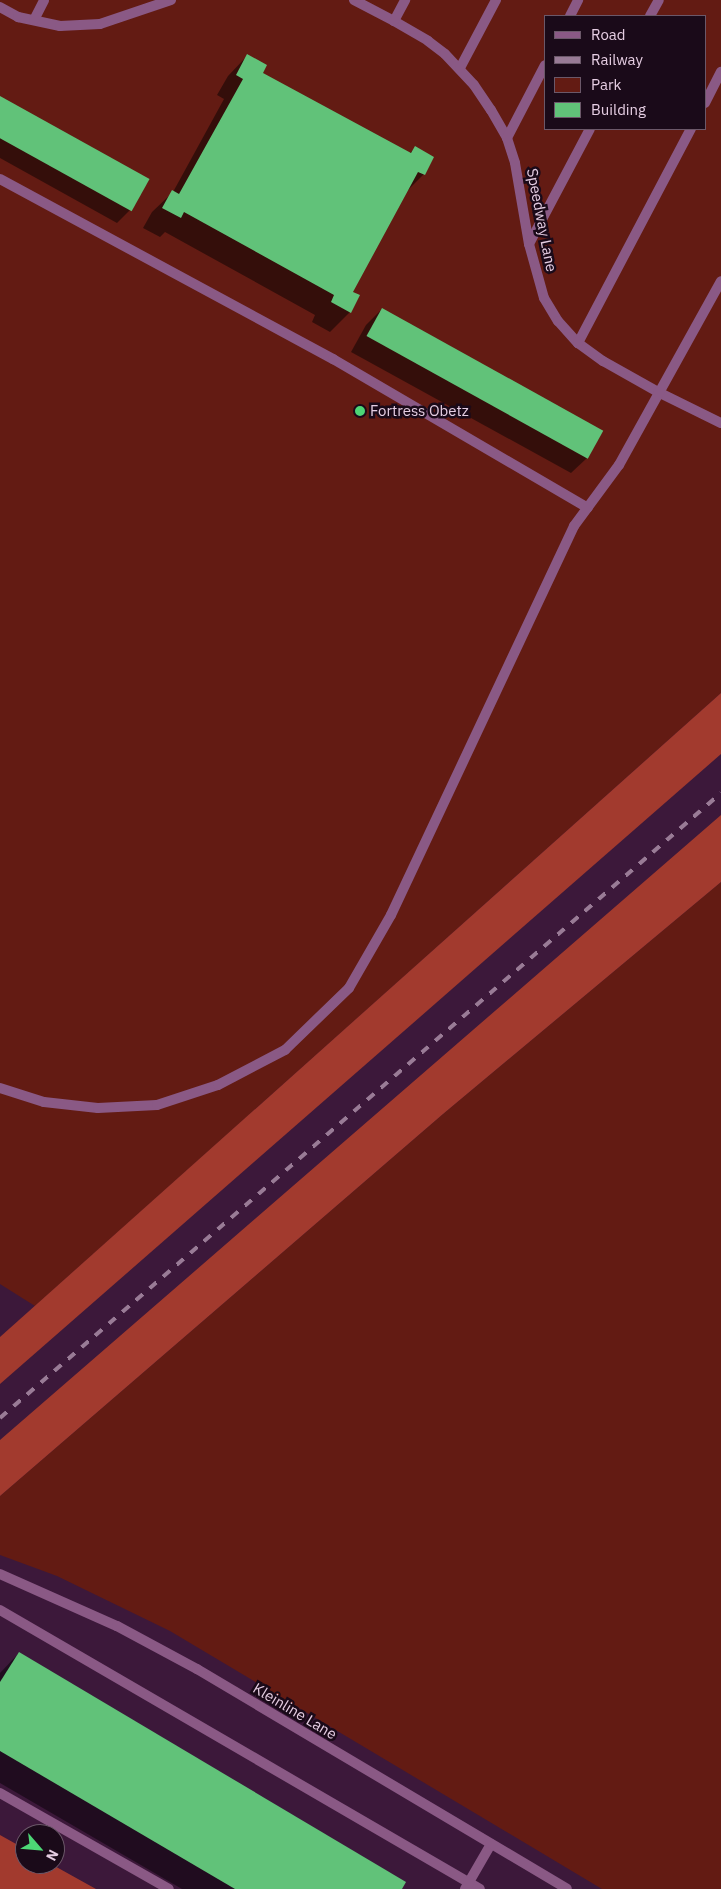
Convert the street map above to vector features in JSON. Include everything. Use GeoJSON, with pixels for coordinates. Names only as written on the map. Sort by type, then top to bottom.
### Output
{"type":"FeatureCollection","features":[{"type":"Feature","properties":{"kind":"street"},"geometry":{"type":"LineString","coordinates":[[34,20],[44,0]]}},
{"type":"Feature","properties":{"kind":"street"},"geometry":{"type":"LineString","coordinates":[[136,12],[142,0]]}},
{"type":"Feature","properties":{"kind":"street"},"geometry":{"type":"LineString","coordinates":[[0,7],[18,17],[60,26],[100,24],[171,0]]}},
{"type":"Feature","properties":{"kind":"street","name":"Speedway Lane"},"geometry":{"type":"LineString","coordinates":[[354,0],[428,41],[460,68],[491,110],[507,138],[521,190],[528,244],[544,298],[558,321],[578,343],[603,361],[658,392],[721,423]]}},
{"type":"Feature","properties":{"kind":"street"},"geometry":{"type":"LineString","coordinates":[[394,21],[405,0]]}},
{"type":"Feature","properties":{"kind":"street"},"geometry":{"type":"LineString","coordinates":[[460,68],[496,0]]}},
{"type":"Feature","properties":{"kind":"street"},"geometry":{"type":"LineString","coordinates":[[570,15],[578,0]]}},
{"type":"Feature","properties":{"kind":"street"},"geometry":{"type":"LineString","coordinates":[[651,15],[659,0]]}},
{"type":"Feature","properties":{"kind":"street"},"geometry":{"type":"LineString","coordinates":[[507,138],[544,67]]}},
{"type":"Feature","properties":{"kind":"street"},"geometry":{"type":"LineString","coordinates":[[706,101],[721,72]]}},
{"type":"Feature","properties":{"kind":"street"},"geometry":{"type":"LineString","coordinates":[[528,244],[589,130]]}},
{"type":"Feature","properties":{"kind":"street"},"geometry":{"type":"LineString","coordinates":[[578,343],[690,130]]}},
{"type":"Feature","properties":{"kind":"street"},"geometry":{"type":"LineString","coordinates":[[0,179],[334,359],[588,508]]}},
{"type":"Feature","properties":{"kind":"street"},"geometry":{"type":"LineString","coordinates":[[0,1088],[44,1102],[98,1108],[157,1105],[218,1085],[285,1050],[349,988],[391,915],[574,526],[619,465],[721,280]]}},
{"type":"Feature","properties":{"kind":"street","name":"Kleinline Lane"},"geometry":{"type":"LineString","coordinates":[[0,1574],[117,1626],[197,1669],[567,1889]]}},
{"type":"Feature","properties":{"kind":"street"},"geometry":{"type":"LineString","coordinates":[[0,1610],[467,1886],[480,1889]]}},
{"type":"Feature","properties":{"kind":"street"},"geometry":{"type":"LineString","coordinates":[[0,1793],[169,1889]]}},
{"type":"Feature","properties":{"kind":"street"},"geometry":{"type":"LineString","coordinates":[[467,1886],[491,1844]]}},
{"type":"Feature","properties":{"kind":"green space","name":"Fortress Obetz"},"geometry":{"type":"Polygon","coordinates":[[[0,0],[721,0],[721,693],[35,1306],[0,1284],[0,0]]]}},
{"type":"Feature","properties":{"kind":"green space"},"geometry":{"type":"Polygon","coordinates":[[[721,882],[721,1889],[602,1889],[170,1631],[57,1576],[0,1555],[0,1496],[443,1114],[721,882]]]}},
{"type":"Feature","properties":{"kind":"shaded area"},"geometry":{"type":"Polygon","coordinates":[[[721,693],[721,754],[0,1384],[0,1337],[721,693]]]}},
{"type":"Feature","properties":{"kind":"shaded area"},"geometry":{"type":"Polygon","coordinates":[[[721,815],[721,882],[443,1114],[0,1496],[0,1440],[721,815]]]}},
{"type":"Feature","properties":{"kind":"shaded area"},"geometry":{"type":"Polygon","coordinates":[[[0,1835],[15,1843],[15,1874],[65,1874],[65,1872],[96,1889],[0,1889],[0,1835]]]}},
{"type":"Feature","properties":{"kind":"building"},"geometry":{"type":"Polygon","coordinates":[[[247,54],[267,65],[263,73],[411,153],[415,146],[434,157],[425,175],[418,172],[353,292],[360,295],[351,313],[331,302],[334,295],[184,212],[181,218],[162,208],[172,190],[179,194],[243,79],[236,75],[247,54]]]}},
{"type":"Feature","properties":{"kind":"building"},"geometry":{"type":"Polygon","coordinates":[[[0,96],[150,179],[132,211],[0,138],[0,96]]]}},
{"type":"Feature","properties":{"kind":"building"},"geometry":{"type":"Polygon","coordinates":[[[382,308],[603,431],[588,459],[366,336],[382,308]]]}},
{"type":"Feature","properties":{"kind":"building"},"geometry":{"type":"Polygon","coordinates":[[[19,1652],[406,1882],[402,1889],[235,1889],[0,1751],[0,1682],[19,1652]]]}},
{"type":"Feature","properties":{"kind":"railway"},"geometry":{"type":"LineString","coordinates":[[0,1418],[721,793]]}},
{"type":"Feature","properties":{"kind":"place","name":"Fortress Obetz"},"geometry":{"type":"Point","coordinates":[360,411]}}]}
